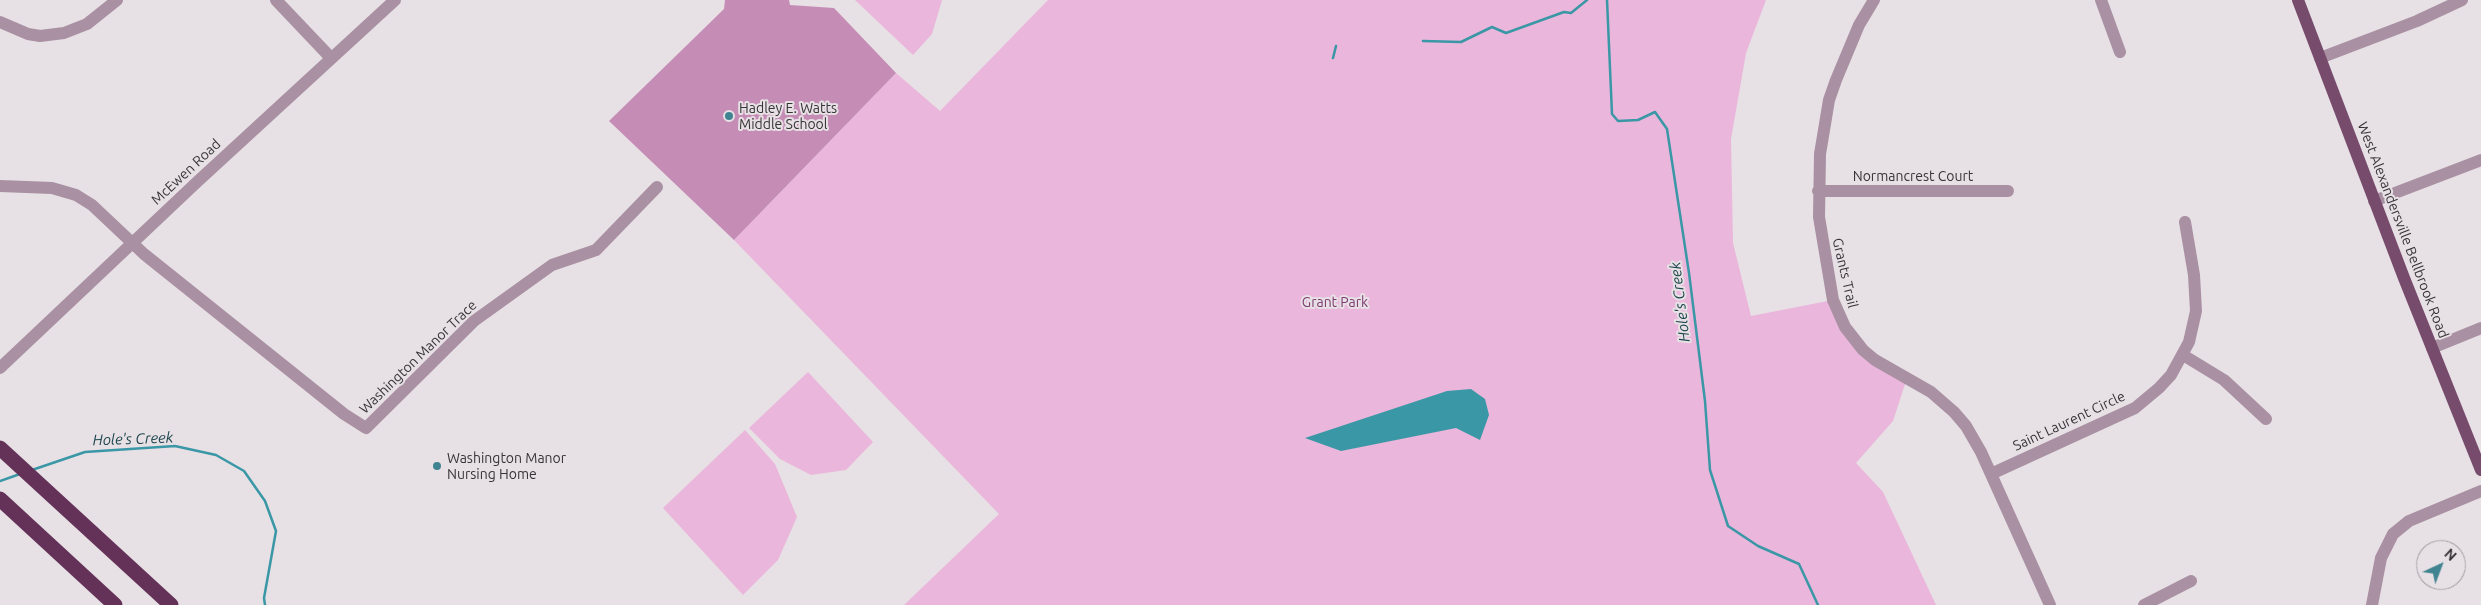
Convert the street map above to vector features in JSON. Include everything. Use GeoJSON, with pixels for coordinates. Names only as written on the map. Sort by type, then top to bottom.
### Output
{"type":"FeatureCollection","features":[{"type":"Feature","properties":{"kind":"highway"},"geometry":{"type":"LineString","coordinates":[[0,448],[171,605]]}},
{"type":"Feature","properties":{"kind":"highway"},"geometry":{"type":"LineString","coordinates":[[0,499],[115,605]]}},
{"type":"Feature","properties":{"kind":"main road","name":"West Alexandersville Bellbrook Road"},"geometry":{"type":"LineString","coordinates":[[2298,0],[2374,201],[2481,470]]}},
{"type":"Feature","properties":{"kind":"street"},"geometry":{"type":"LineString","coordinates":[[0,22],[28,34],[52,35],[64,33],[87,24],[117,0]]}},
{"type":"Feature","properties":{"kind":"street"},"geometry":{"type":"LineString","coordinates":[[276,0],[331,58]]}},
{"type":"Feature","properties":{"kind":"street","name":"McEwen Road"},"geometry":{"type":"LineString","coordinates":[[0,368],[132,242],[395,0]]}},
{"type":"Feature","properties":{"kind":"street","name":"Grants Trail"},"geometry":{"type":"LineString","coordinates":[[1874,0],[1850,45],[1830,100],[1820,154],[1818,191],[1822,245],[1837,312],[1845,327],[1858,344],[1875,360],[1931,392],[1954,412],[1974,440],[1991,474],[2050,605]]}},
{"type":"Feature","properties":{"kind":"street"},"geometry":{"type":"LineString","coordinates":[[2101,0],[2120,52]]}},
{"type":"Feature","properties":{"kind":"street"},"geometry":{"type":"LineString","coordinates":[[2320,58],[2417,21],[2462,0]]}},
{"type":"Feature","properties":{"kind":"street"},"geometry":{"type":"LineString","coordinates":[[2374,201],[2481,160]]}},
{"type":"Feature","properties":{"kind":"street"},"geometry":{"type":"LineString","coordinates":[[0,186],[52,188],[76,195],[103,213],[132,242]]}},
{"type":"Feature","properties":{"kind":"street","name":"Washington Manor Trace"},"geometry":{"type":"LineString","coordinates":[[132,242],[344,414],[366,428],[474,321],[552,265],[596,250],[657,187]]}},
{"type":"Feature","properties":{"kind":"street","name":"Normancrest Court"},"geometry":{"type":"LineString","coordinates":[[1818,191],[2008,190]]}},
{"type":"Feature","properties":{"kind":"street","name":"Saint Laurent Circle"},"geometry":{"type":"LineString","coordinates":[[1991,474],[2135,408],[2159,388],[2183,355],[2193,329],[2196,296],[2185,222]]}},
{"type":"Feature","properties":{"kind":"street"},"geometry":{"type":"LineString","coordinates":[[2432,348],[2481,328]]}},
{"type":"Feature","properties":{"kind":"street"},"geometry":{"type":"LineString","coordinates":[[2183,355],[2224,380],[2266,419]]}},
{"type":"Feature","properties":{"kind":"street"},"geometry":{"type":"LineString","coordinates":[[2372,605],[2381,558],[2393,534],[2409,521],[2481,491]]}},
{"type":"Feature","properties":{"kind":"street"},"geometry":{"type":"LineString","coordinates":[[2144,605],[2191,581]]}},
{"type":"Feature","properties":{"kind":"green space"},"geometry":{"type":"Polygon","coordinates":[[[855,0],[942,0],[932,34],[913,55],[855,0]]]}},
{"type":"Feature","properties":{"kind":"green space","name":"Grant Park"},"geometry":{"type":"Polygon","coordinates":[[[1048,0],[1766,0],[1746,53],[1731,139],[1733,243],[1751,316],[1833,300],[1853,339],[1907,378],[1893,421],[1856,463],[1883,492],[1936,605],[904,605],[999,514],[734,240],[896,73],[940,111],[1048,0]]]}},
{"type":"Feature","properties":{"kind":"green space"},"geometry":{"type":"Polygon","coordinates":[[[808,372],[873,442],[846,470],[811,475],[780,459],[749,428],[808,372]]]}},
{"type":"Feature","properties":{"kind":"green space"},"geometry":{"type":"Polygon","coordinates":[[[745,430],[775,464],[797,517],[778,560],[743,595],[663,508],[745,430]]]}},
{"type":"Feature","properties":{"kind":"shaded area"},"geometry":{"type":"Polygon","coordinates":[[[725,0],[789,0],[790,5],[834,8],[896,73],[734,240],[609,121],[724,9],[725,0]]]}},
{"type":"Feature","properties":{"kind":"water"},"geometry":{"type":"Polygon","coordinates":[[[1471,389],[1485,399],[1489,415],[1480,440],[1456,428],[1341,451],[1305,438],[1447,391],[1471,389]]]}},
{"type":"Feature","properties":{"kind":"waterway"},"geometry":{"type":"LineString","coordinates":[[1423,41],[1461,42],[1492,27],[1506,33],[1564,12],[1571,13],[1587,0]]}},
{"type":"Feature","properties":{"kind":"waterway","name":"Hole's Creek"},"geometry":{"type":"LineString","coordinates":[[1607,0],[1612,114],[1618,121],[1638,120],[1655,112],[1667,129],[1689,273],[1705,401],[1710,470],[1728,526],[1758,546],[1799,564],[1818,605]]}},
{"type":"Feature","properties":{"kind":"waterway"},"geometry":{"type":"LineString","coordinates":[[1333,58],[1336,46]]}},
{"type":"Feature","properties":{"kind":"waterway","name":"Hole's Creek"},"geometry":{"type":"LineString","coordinates":[[32,470],[85,452],[175,446],[216,455],[244,471],[265,501],[276,531],[264,598],[265,605]]}},
{"type":"Feature","properties":{"kind":"waterway","name":"Hole's Creek"},"geometry":{"type":"LineString","coordinates":[[0,481],[20,474]]}},
{"type":"Feature","properties":{"kind":"place","name":"Hadley E. Watts Middle School"},"geometry":{"type":"Point","coordinates":[729,116]}},
{"type":"Feature","properties":{"kind":"place","name":"Washington Manor Nursing Home"},"geometry":{"type":"Point","coordinates":[437,466]}}]}
